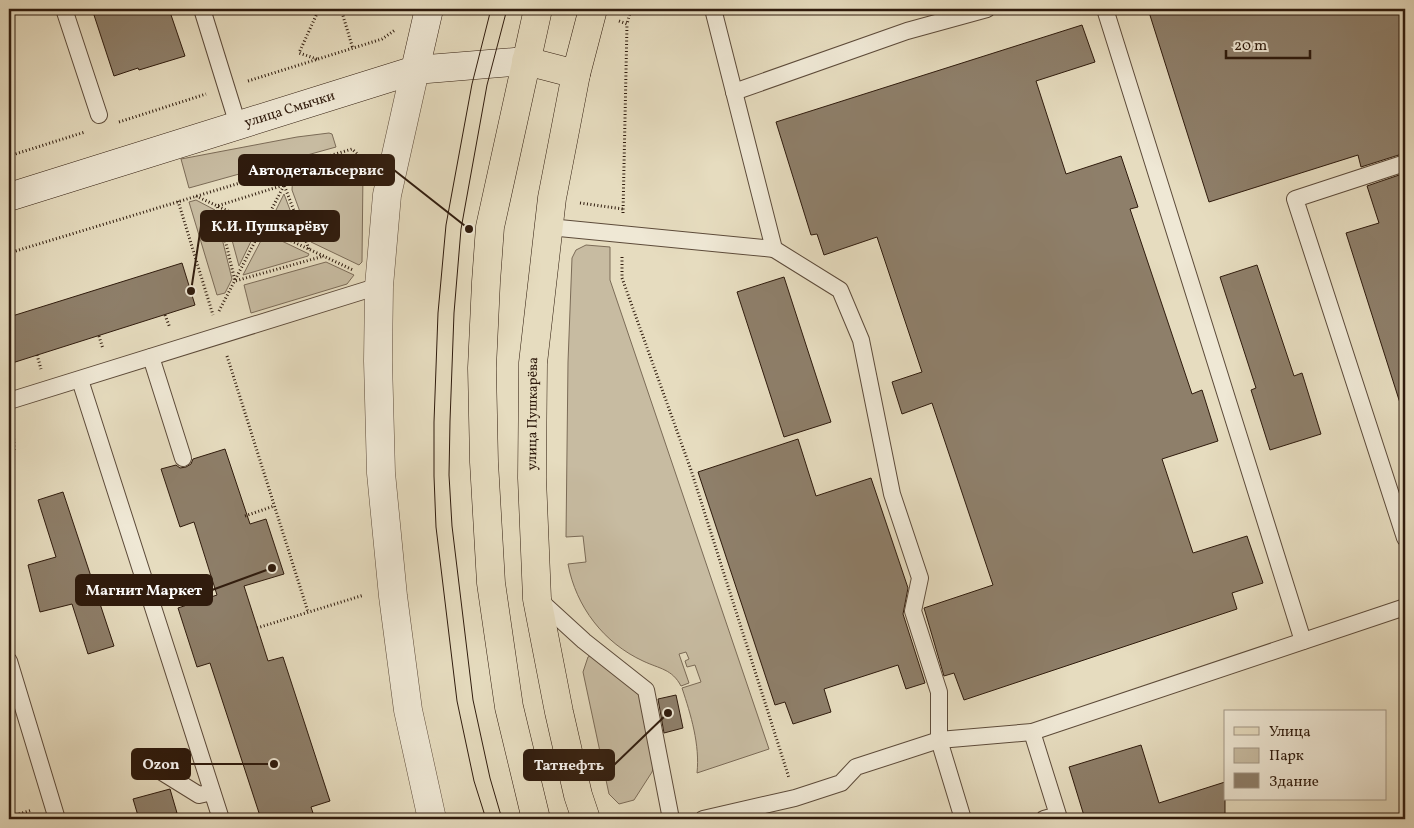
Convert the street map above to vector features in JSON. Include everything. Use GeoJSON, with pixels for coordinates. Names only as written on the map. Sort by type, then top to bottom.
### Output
{"type":"FeatureCollection","features":[{"type":"Feature","properties":{"kind":"main road"},"geometry":{"type":"LineString","coordinates":[[536,819],[510,707],[491,582],[484,462],[482,368],[490,227],[538,9]]}},
{"type":"Feature","properties":{"kind":"main road","name":"улица Пушкарёва"},"geometry":{"type":"LineString","coordinates":[[586,819],[578,795],[559,712],[537,599],[532,478],[533,363],[549,227],[556,177],[576,74],[593,9]]}},
{"type":"Feature","properties":{"kind":"main road","name":"улица Смычки"},"geometry":{"type":"LineString","coordinates":[[526,61],[576,74]]}},
{"type":"Feature","properties":{"kind":"street"},"geometry":{"type":"LineString","coordinates":[[430,9],[387,195],[379,286],[378,361],[382,473],[393,596],[408,710],[432,819]]}},
{"type":"Feature","properties":{"kind":"street","name":"улица Смычки"},"geometry":{"type":"LineString","coordinates":[[9,197],[415,70],[526,61]]}},
{"type":"Feature","properties":{"kind":"lane"},"geometry":{"type":"LineString","coordinates":[[64,9],[97,122]]}},
{"type":"Feature","properties":{"kind":"lane"},"geometry":{"type":"LineString","coordinates":[[202,9],[238,125]]}},
{"type":"Feature","properties":{"kind":"lane"},"geometry":{"type":"LineString","coordinates":[[713,9],[774,249]]}},
{"type":"Feature","properties":{"kind":"lane"},"geometry":{"type":"LineString","coordinates":[[734,92],[907,31],[987,9]]}},
{"type":"Feature","properties":{"kind":"lane"},"geometry":{"type":"LineString","coordinates":[[1105,9],[1303,641]]}},
{"type":"Feature","properties":{"kind":"lane"},"geometry":{"type":"LineString","coordinates":[[1405,164],[1295,199],[1405,538]]}},
{"type":"Feature","properties":{"kind":"lane"},"geometry":{"type":"LineString","coordinates":[[549,227],[774,249],[840,290],[861,340],[892,494],[920,578],[913,611],[939,692],[939,740],[963,819]]}},
{"type":"Feature","properties":{"kind":"lane"},"geometry":{"type":"LineString","coordinates":[[10,401],[379,286]]}},
{"type":"Feature","properties":{"kind":"lane"},"geometry":{"type":"LineString","coordinates":[[151,357],[183,458]]}},
{"type":"Feature","properties":{"kind":"lane"},"geometry":{"type":"LineString","coordinates":[[80,380],[221,819]]}},
{"type":"Feature","properties":{"kind":"lane"},"geometry":{"type":"LineString","coordinates":[[537,599],[584,641],[646,690],[671,819]]}},
{"type":"Feature","properties":{"kind":"lane"},"geometry":{"type":"LineString","coordinates":[[703,819],[795,798],[840,782],[856,767],[939,740],[1032,732],[1405,607]]}},
{"type":"Feature","properties":{"kind":"lane"},"geometry":{"type":"LineString","coordinates":[[9,660],[12,684],[57,819]]}},
{"type":"Feature","properties":{"kind":"lane"},"geometry":{"type":"LineString","coordinates":[[1032,732],[1058,815],[1044,819]]}},
{"type":"Feature","properties":{"kind":"lane"},"geometry":{"type":"LineString","coordinates":[[149,764],[199,795],[212,792]]}},
{"type":"Feature","properties":{"kind":"path"},"geometry":{"type":"LineString","coordinates":[[318,59],[298,53],[319,9]]}},
{"type":"Feature","properties":{"kind":"path"},"geometry":{"type":"LineString","coordinates":[[341,9],[353,49]]}},
{"type":"Feature","properties":{"kind":"path"},"geometry":{"type":"LineString","coordinates":[[627,24],[622,278],[691,470],[795,798]]}},
{"type":"Feature","properties":{"kind":"path"},"geometry":{"type":"LineString","coordinates":[[115,123],[382,40],[398,26]]}},
{"type":"Feature","properties":{"kind":"path"},"geometry":{"type":"LineString","coordinates":[[9,156],[97,122]]}},
{"type":"Feature","properties":{"kind":"path"},"geometry":{"type":"LineString","coordinates":[[9,253],[344,151]]}},
{"type":"Feature","properties":{"kind":"path"},"geometry":{"type":"LineString","coordinates":[[178,201],[215,320],[294,165]]}},
{"type":"Feature","properties":{"kind":"path"},"geometry":{"type":"LineString","coordinates":[[217,206],[284,184]]}},
{"type":"Feature","properties":{"kind":"path"},"geometry":{"type":"LineString","coordinates":[[284,184],[309,249]]}},
{"type":"Feature","properties":{"kind":"path"},"geometry":{"type":"LineString","coordinates":[[195,196],[356,271]]}},
{"type":"Feature","properties":{"kind":"path"},"geometry":{"type":"LineString","coordinates":[[577,202],[623,209]]}},
{"type":"Feature","properties":{"kind":"path"},"geometry":{"type":"LineString","coordinates":[[217,206],[235,280]]}},
{"type":"Feature","properties":{"kind":"path"},"geometry":{"type":"LineString","coordinates":[[235,280],[324,256]]}},
{"type":"Feature","properties":{"kind":"path"},"geometry":{"type":"LineString","coordinates":[[220,336],[308,612]]}},
{"type":"Feature","properties":{"kind":"path"},"geometry":{"type":"LineString","coordinates":[[9,463],[14,451],[10,401]]}},
{"type":"Feature","properties":{"kind":"path"},"geometry":{"type":"LineString","coordinates":[[244,516],[274,506]]}},
{"type":"Feature","properties":{"kind":"path"},"geometry":{"type":"LineString","coordinates":[[258,628],[364,595]]}},
{"type":"Feature","properties":{"kind":"green space"},"geometry":{"type":"Polygon","coordinates":[[[332,134],[336,147],[189,188],[181,159],[297,137],[332,134]]]}},
{"type":"Feature","properties":{"kind":"green space"},"geometry":{"type":"Polygon","coordinates":[[[351,156],[359,161],[363,171],[362,262],[359,265],[311,242],[292,190],[295,178],[302,169],[351,156]]]}},
{"type":"Feature","properties":{"kind":"green space"},"geometry":{"type":"Polygon","coordinates":[[[284,194],[301,239],[269,224],[284,194]]]}},
{"type":"Feature","properties":{"kind":"green space"},"geometry":{"type":"Polygon","coordinates":[[[196,200],[215,210],[232,279],[225,293],[217,295],[189,202],[196,200]]]}},
{"type":"Feature","properties":{"kind":"green space"},"geometry":{"type":"Polygon","coordinates":[[[225,214],[257,229],[239,266],[225,214]]]}},
{"type":"Feature","properties":{"kind":"green space"},"geometry":{"type":"Polygon","coordinates":[[[265,233],[309,254],[308,256],[243,275],[265,233]]]}},
{"type":"Feature","properties":{"kind":"green space"},"geometry":{"type":"Polygon","coordinates":[[[586,245],[610,247],[610,280],[769,749],[697,773],[696,741],[682,688],[701,682],[695,665],[687,667],[685,661],[689,659],[686,652],[679,654],[689,683],[681,686],[670,673],[643,661],[616,644],[604,634],[585,609],[572,580],[568,564],[586,562],[583,536],[566,537],[568,362],[572,258],[576,250],[586,245]]]}},
{"type":"Feature","properties":{"kind":"green space"},"geometry":{"type":"Polygon","coordinates":[[[326,262],[354,275],[347,284],[251,313],[244,285],[326,262]]]}},
{"type":"Feature","properties":{"kind":"green space"},"geometry":{"type":"Polygon","coordinates":[[[590,656],[595,658],[640,696],[654,766],[634,800],[619,804],[609,794],[583,672],[590,656]]]}},
{"type":"Feature","properties":{"kind":"building"},"geometry":{"type":"Polygon","coordinates":[[[92,9],[169,9],[185,56],[114,76],[92,9]]]}},
{"type":"Feature","properties":{"kind":"building"},"geometry":{"type":"Polygon","coordinates":[[[1148,9],[1405,9],[1405,153],[1361,167],[1358,155],[1209,202],[1148,9]]]}},
{"type":"Feature","properties":{"kind":"building"},"geometry":{"type":"Polygon","coordinates":[[[1082,25],[1095,62],[1036,81],[1066,174],[1121,156],[1138,207],[1130,209],[1192,394],[1202,390],[1218,441],[1162,459],[1193,553],[1247,536],[1263,583],[1232,593],[1237,609],[964,700],[954,673],[944,676],[924,608],[993,585],[932,403],[902,414],[892,382],[922,372],[877,237],[824,255],[817,234],[811,235],[776,122],[1082,25]]]}},
{"type":"Feature","properties":{"kind":"building"},"geometry":{"type":"Polygon","coordinates":[[[1405,173],[1405,402],[1400,403],[1346,233],[1379,223],[1367,186],[1405,173]]]}},
{"type":"Feature","properties":{"kind":"building"},"geometry":{"type":"Polygon","coordinates":[[[182,263],[195,305],[9,364],[9,317],[182,263]]]}},
{"type":"Feature","properties":{"kind":"building"},"geometry":{"type":"Polygon","coordinates":[[[1257,265],[1294,376],[1302,373],[1321,434],[1270,450],[1251,390],[1256,388],[1220,277],[1257,265]]]}},
{"type":"Feature","properties":{"kind":"building"},"geometry":{"type":"Polygon","coordinates":[[[784,277],[831,422],[784,437],[737,292],[784,277]]]}},
{"type":"Feature","properties":{"kind":"building"},"geometry":{"type":"Polygon","coordinates":[[[798,439],[816,496],[871,478],[908,588],[903,614],[925,683],[906,689],[898,665],[824,689],[831,712],[793,724],[785,702],[775,705],[698,472],[798,439]]]}},
{"type":"Feature","properties":{"kind":"building"},"geometry":{"type":"Polygon","coordinates":[[[225,449],[250,524],[266,519],[284,574],[244,586],[268,661],[283,657],[330,801],[311,807],[315,819],[261,819],[210,663],[197,667],[178,608],[217,595],[194,522],[180,527],[161,469],[176,465],[180,468],[186,467],[191,464],[193,459],[225,449]]]}},
{"type":"Feature","properties":{"kind":"building"},"geometry":{"type":"Polygon","coordinates":[[[63,492],[114,646],[88,654],[72,604],[40,612],[28,565],[56,557],[38,500],[63,492]]]}},
{"type":"Feature","properties":{"kind":"building"},"geometry":{"type":"Polygon","coordinates":[[[676,695],[683,728],[664,733],[658,699],[676,695]]]}},
{"type":"Feature","properties":{"kind":"building"},"geometry":{"type":"Polygon","coordinates":[[[1141,745],[1159,803],[1224,782],[1225,819],[1085,819],[1069,767],[1141,745]]]}},
{"type":"Feature","properties":{"kind":"building"},"geometry":{"type":"Polygon","coordinates":[[[170,789],[177,813],[155,819],[139,819],[133,799],[170,789]]]}},
{"type":"Feature","properties":{"kind":"tram line"},"geometry":{"type":"LineString","coordinates":[[486,819],[474,781],[457,701],[436,527],[434,422],[438,313],[446,225],[472,84],[491,9]]}},
{"type":"Feature","properties":{"kind":"tram line"},"geometry":{"type":"LineString","coordinates":[[502,819],[490,778],[473,700],[452,526],[449,475],[454,313],[461,229],[487,85],[507,9]]}},
{"type":"Feature","properties":{"kind":"place","name":"Автодетальсервис"},"geometry":{"type":"Point","coordinates":[469,229]}},
{"type":"Feature","properties":{"kind":"place","name":"К.И. Пушкарёву"},"geometry":{"type":"Point","coordinates":[191,291]}},
{"type":"Feature","properties":{"kind":"place","name":"Магнит Маркет"},"geometry":{"type":"Point","coordinates":[272,568]}},
{"type":"Feature","properties":{"kind":"place","name":"Татнефть"},"geometry":{"type":"Point","coordinates":[668,713]}},
{"type":"Feature","properties":{"kind":"place","name":"Ozon"},"geometry":{"type":"Point","coordinates":[274,764]}}]}
